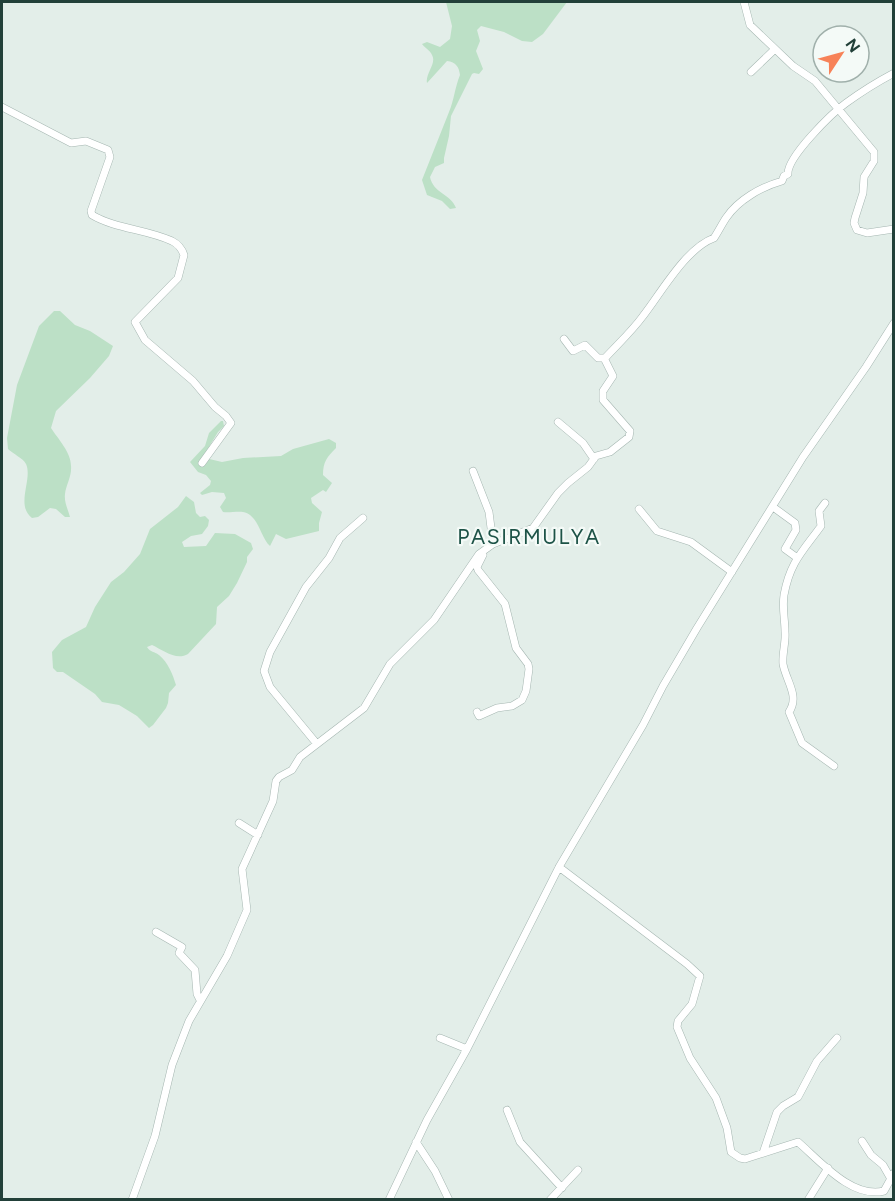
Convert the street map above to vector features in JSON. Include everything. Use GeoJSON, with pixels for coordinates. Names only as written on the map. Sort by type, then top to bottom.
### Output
{"type":"FeatureCollection","features":[{"type":"Feature","properties":{"kind":"street"},"geometry":{"type":"LineString","coordinates":[[744,2],[750,25],[796,69],[815,81],[875,157],[864,177],[863,193],[854,225],[861,233],[894,230]]}},
{"type":"Feature","properties":{"kind":"street"},"geometry":{"type":"LineString","coordinates":[[751,72],[775,49]]}},
{"type":"Feature","properties":{"kind":"street"},"geometry":{"type":"LineString","coordinates":[[564,339],[573,351],[585,345],[598,358],[604,358],[624,340],[661,290],[702,242],[714,238],[734,208],[751,195],[782,181],[802,147],[837,110],[894,73]]}},
{"type":"Feature","properties":{"kind":"street"},"geometry":{"type":"LineString","coordinates":[[2,107],[71,143],[86,141],[108,150],[110,157],[91,211],[92,215],[111,224],[172,241],[182,249],[184,255],[178,278],[135,320],[135,324],[145,340],[193,381],[231,423],[202,463]]}},
{"type":"Feature","properties":{"kind":"street"},"geometry":{"type":"LineString","coordinates":[[389,1200],[416,1142],[467,1049],[558,867],[644,725],[663,686],[697,628],[808,449],[866,367],[894,322]]}},
{"type":"Feature","properties":{"kind":"street"},"geometry":{"type":"LineString","coordinates":[[132,1200],[154,1136],[172,1065],[189,1021],[227,956],[247,910],[242,868],[273,801],[276,781],[292,770],[299,759],[316,744],[364,708],[390,664],[434,620],[479,554],[490,546],[533,528],[558,493],[596,456],[618,447],[631,434],[603,400],[603,391],[613,376],[604,358]]}},
{"type":"Feature","properties":{"kind":"street"},"geometry":{"type":"LineString","coordinates":[[558,422],[583,443],[594,459]]}},
{"type":"Feature","properties":{"kind":"street"},"geometry":{"type":"LineString","coordinates":[[473,471],[489,512],[490,546],[478,564],[478,570],[505,604],[516,648],[529,669],[526,691],[522,700],[512,706],[498,708],[481,716],[477,712]]}},
{"type":"Feature","properties":{"kind":"street"},"geometry":{"type":"LineString","coordinates":[[825,503],[819,511],[820,525],[796,557],[787,582],[782,609],[785,632],[783,661],[793,701],[789,712],[802,743],[834,766]]}},
{"type":"Feature","properties":{"kind":"street"},"geometry":{"type":"LineString","coordinates":[[772,507],[795,523],[796,530],[784,549],[796,557]]}},
{"type":"Feature","properties":{"kind":"street"},"geometry":{"type":"LineString","coordinates":[[639,509],[657,531],[691,542],[732,572]]}},
{"type":"Feature","properties":{"kind":"street"},"geometry":{"type":"LineString","coordinates":[[316,744],[270,687],[264,671],[270,652],[306,587],[329,558],[339,538],[363,518]]}},
{"type":"Feature","properties":{"kind":"street"},"geometry":{"type":"LineString","coordinates":[[239,823],[258,835]]}},
{"type":"Feature","properties":{"kind":"street"},"geometry":{"type":"LineString","coordinates":[[558,867],[700,976],[692,1004],[678,1022],[680,1035],[700,1075],[716,1098],[727,1128],[731,1152],[745,1159],[798,1142],[853,1188],[879,1192],[891,1181],[883,1165],[871,1155],[862,1141]]}},
{"type":"Feature","properties":{"kind":"street"},"geometry":{"type":"LineString","coordinates":[[156,932],[171,943],[182,947],[179,953],[195,970],[196,994],[200,1000]]}},
{"type":"Feature","properties":{"kind":"street"},"geometry":{"type":"LineString","coordinates":[[440,1038],[467,1049]]}},
{"type":"Feature","properties":{"kind":"street"},"geometry":{"type":"LineString","coordinates":[[763,1153],[777,1112],[798,1097],[817,1061],[837,1038]]}},
{"type":"Feature","properties":{"kind":"street"},"geometry":{"type":"LineString","coordinates":[[507,1110],[520,1142],[562,1188]]}},
{"type":"Feature","properties":{"kind":"street"},"geometry":{"type":"LineString","coordinates":[[416,1142],[435,1171],[449,1200]]}},
{"type":"Feature","properties":{"kind":"street"},"geometry":{"type":"LineString","coordinates":[[808,1200],[828,1168]]}},
{"type":"Feature","properties":{"kind":"street"},"geometry":{"type":"LineString","coordinates":[[550,1200],[578,1170]]}},
{"type":"Feature","properties":{"kind":"green space"},"geometry":{"type":"Polygon","coordinates":[[[446,2],[567,2],[543,34],[532,42],[522,41],[504,32],[481,26],[477,30],[480,41],[476,51],[483,69],[479,74],[472,74],[451,116],[444,163],[435,167],[430,177],[435,187],[454,203],[456,208],[450,209],[442,201],[427,195],[422,180],[451,107],[460,75],[457,65],[447,61],[427,83],[433,58],[422,44],[427,42],[440,47],[450,39],[452,26],[446,2]]]}},
{"type":"Feature","properties":{"kind":"green space"},"geometry":{"type":"Polygon","coordinates":[[[54,311],[60,311],[75,325],[90,331],[113,346],[109,356],[90,378],[56,411],[51,428],[67,451],[70,461],[71,473],[65,497],[70,517],[65,517],[56,509],[50,508],[38,517],[32,518],[27,513],[24,499],[28,470],[23,460],[8,449],[7,438],[17,385],[39,326],[54,311]]]}},
{"type":"Feature","properties":{"kind":"green space"},"geometry":{"type":"Polygon","coordinates":[[[221,421],[224,426],[204,455],[205,458],[222,462],[243,458],[281,456],[293,449],[329,439],[336,443],[336,448],[326,460],[323,470],[323,475],[332,483],[326,492],[323,490],[311,498],[312,503],[322,512],[319,531],[286,539],[276,534],[270,546],[253,517],[241,512],[223,512],[220,507],[226,498],[224,493],[212,492],[202,495],[200,493],[210,485],[211,481],[206,475],[198,472],[190,462],[205,446],[209,433],[221,421]]]}},
{"type":"Feature","properties":{"kind":"green space"},"geometry":{"type":"Polygon","coordinates":[[[186,496],[194,502],[196,513],[209,520],[202,534],[191,536],[182,542],[184,547],[206,546],[215,533],[235,534],[251,543],[253,549],[229,596],[217,607],[216,624],[188,654],[174,656],[152,645],[147,647],[165,661],[176,685],[169,693],[166,708],[149,728],[137,716],[119,705],[102,702],[95,694],[63,672],[57,672],[53,668],[52,652],[62,640],[86,627],[95,607],[111,582],[124,572],[140,554],[150,529],[178,507],[186,496]]]}},
{"type":"Feature","properties":{"kind":"district","name":"PASIRMULYA"},"geometry":{"type":"Point","coordinates":[529,536]}}]}
